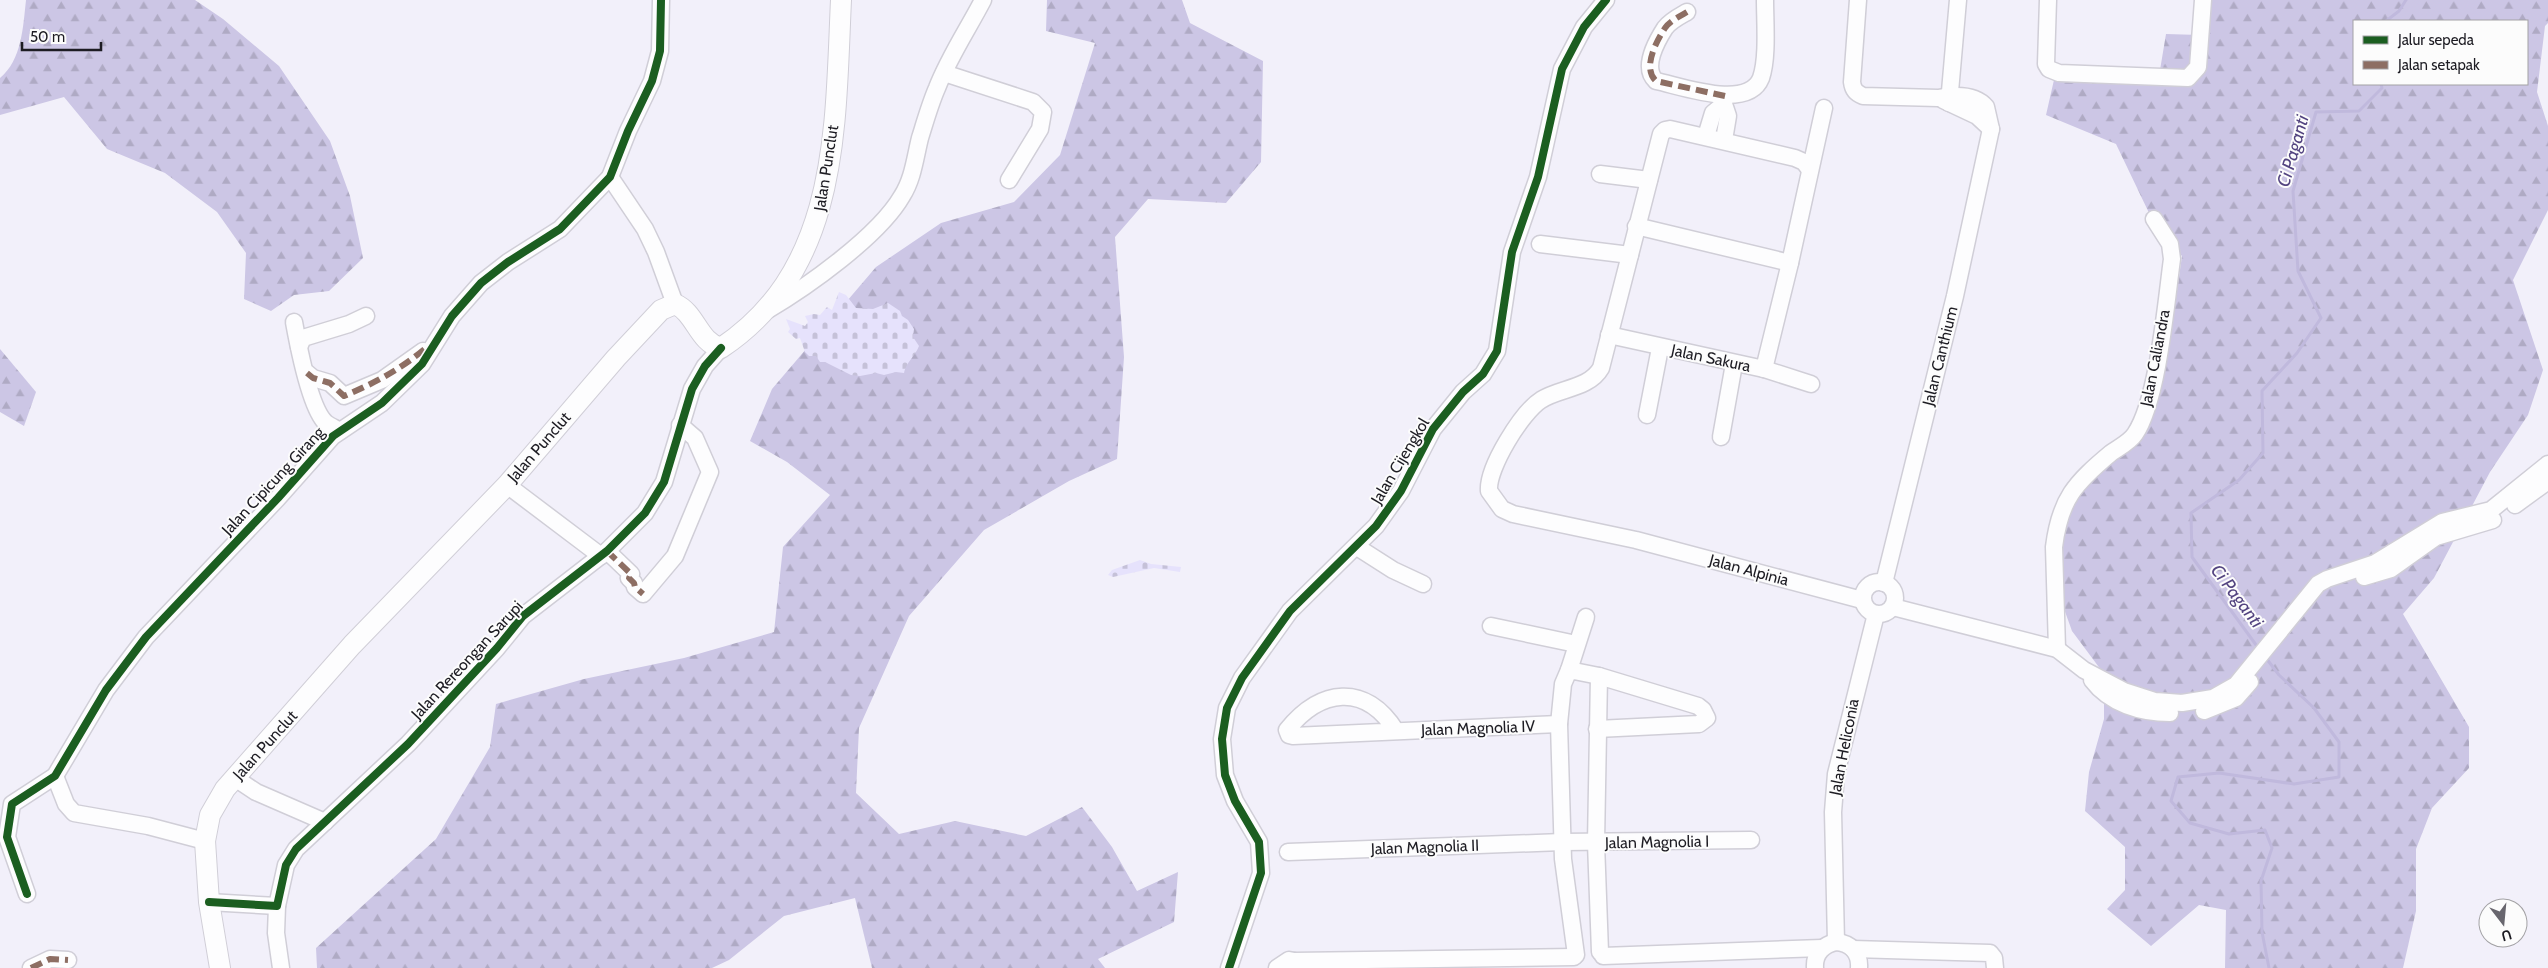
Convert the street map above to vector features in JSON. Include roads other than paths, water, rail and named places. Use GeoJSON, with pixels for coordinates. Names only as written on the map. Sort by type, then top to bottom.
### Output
{"type":"FeatureCollection","features":[{"type":"Feature","properties":{"kind":"main road","name":"Jalan Punclut"},"geometry":{"type":"LineString","coordinates":[[721,348],[739,336],[763,313],[781,291],[814,230],[824,194],[836,100],[841,0]]}},
{"type":"Feature","properties":{"kind":"main road","name":"Jalan Punclut"},"geometry":{"type":"LineString","coordinates":[[220,968],[209,902],[205,841],[210,815],[225,789],[352,645],[506,485],[616,358],[661,310],[675,304]]}},
{"type":"Feature","properties":{"kind":"main road"},"geometry":{"type":"LineString","coordinates":[[675,304],[685,308],[712,346],[721,348]]}},
{"type":"Feature","properties":{"kind":"street"},"geometry":{"type":"LineString","coordinates":[[661,0],[661,37],[652,80],[628,131],[610,177],[645,229],[656,252],[675,304]]}},
{"type":"Feature","properties":{"kind":"street"},"geometry":{"type":"LineString","coordinates":[[763,313],[796,293],[867,236],[892,212],[904,194],[913,171],[937,87],[984,0]]}},
{"type":"Feature","properties":{"kind":"street","name":"Jalan Cijengkol"},"geometry":{"type":"LineString","coordinates":[[1233,967],[1261,873],[1259,842],[1235,801],[1226,775],[1222,739],[1227,708],[1242,678],[1290,611],[1338,563],[1357,547],[1376,526],[1401,491],[1433,429],[1463,392],[1483,374],[1497,351],[1512,252],[1538,177],[1562,69],[1584,27],[1606,0]]}},
{"type":"Feature","properties":{"kind":"street"},"geometry":{"type":"LineString","coordinates":[[1706,136],[1713,113],[1724,100],[1747,92],[1760,79],[1764,63],[1765,0]]}},
{"type":"Feature","properties":{"kind":"street","name":"Jalan Canthium"},"geometry":{"type":"LineString","coordinates":[[1858,0],[1853,88],[1863,96],[1946,99],[1974,98],[1983,104],[1991,128],[1955,296],[1884,583]]}},
{"type":"Feature","properties":{"kind":"street"},"geometry":{"type":"LineString","coordinates":[[1946,99],[1958,0]]}},
{"type":"Feature","properties":{"kind":"street"},"geometry":{"type":"LineString","coordinates":[[2048,0],[2046,64],[2049,69],[2059,73],[2188,78],[2198,68],[2203,0]]}},
{"type":"Feature","properties":{"kind":"street"},"geometry":{"type":"LineString","coordinates":[[1687,12],[1666,26],[1653,53],[1649,68],[1651,76],[1656,81],[1724,100]]}},
{"type":"Feature","properties":{"kind":"street"},"geometry":{"type":"LineString","coordinates":[[944,73],[1033,102],[1043,112],[1040,129],[1010,180]]}},
{"type":"Feature","properties":{"kind":"street"},"geometry":{"type":"LineString","coordinates":[[1724,100],[1728,116],[1724,140]]}},
{"type":"Feature","properties":{"kind":"street"},"geometry":{"type":"LineString","coordinates":[[1764,369],[1790,263],[1824,108]]}},
{"type":"Feature","properties":{"kind":"street"},"geometry":{"type":"LineString","coordinates":[[1609,335],[1661,134],[1665,130],[1670,128],[1795,158],[1804,162],[1810,170]]}},
{"type":"Feature","properties":{"kind":"street"},"geometry":{"type":"LineString","coordinates":[[1600,174],[1649,180]]}},
{"type":"Feature","properties":{"kind":"street","name":"Jalan Cipicung Girang"},"geometry":{"type":"LineString","coordinates":[[54,776],[106,690],[146,638],[340,431],[394,392],[422,364],[452,316],[481,283],[508,262],[560,229],[610,177]]}},
{"type":"Feature","properties":{"kind":"street","name":"Jalan Caliandra"},"geometry":{"type":"LineString","coordinates":[[2057,649],[2054,548],[2056,531],[2067,497],[2083,477],[2134,436],[2145,414],[2152,386],[2172,259],[2170,244],[2154,219]]}},
{"type":"Feature","properties":{"kind":"street"},"geometry":{"type":"LineString","coordinates":[[1636,226],[1790,263]]}},
{"type":"Feature","properties":{"kind":"street"},"geometry":{"type":"LineString","coordinates":[[1540,244],[1630,255]]}},
{"type":"Feature","properties":{"kind":"street"},"geometry":{"type":"LineString","coordinates":[[299,347],[303,338],[349,324],[366,316]]}},
{"type":"Feature","properties":{"kind":"street"},"geometry":{"type":"LineString","coordinates":[[294,322],[307,373],[306,382],[325,422],[340,431]]}},
{"type":"Feature","properties":{"kind":"street","name":"Jalan Sakura"},"geometry":{"type":"LineString","coordinates":[[1609,335],[1660,348],[1764,369],[1811,384]]}},
{"type":"Feature","properties":{"kind":"street","name":"Jalan Alpinia"},"geometry":{"type":"LineString","coordinates":[[1609,335],[1597,374],[1584,383],[1542,399],[1523,418],[1505,446],[1490,478],[1488,491],[1502,509],[1513,514],[1636,540],[1862,600]]}},
{"type":"Feature","properties":{"kind":"street"},"geometry":{"type":"LineString","coordinates":[[307,373],[313,378],[330,382],[344,396],[382,380],[412,360],[440,336]]}},
{"type":"Feature","properties":{"kind":"street","name":"Jalan Rereongan Sarupi"},"geometry":{"type":"LineString","coordinates":[[281,968],[276,933],[276,906],[286,865],[296,848],[408,744],[497,648],[523,616],[604,554],[646,513],[664,482],[692,389],[706,366],[721,348]]}},
{"type":"Feature","properties":{"kind":"street"},"geometry":{"type":"LineString","coordinates":[[1647,415],[1660,348]]}},
{"type":"Feature","properties":{"kind":"street"},"geometry":{"type":"LineString","coordinates":[[1721,437],[1734,364]]}},
{"type":"Feature","properties":{"kind":"street"},"geometry":{"type":"LineString","coordinates":[[506,485],[631,574],[630,578],[635,588],[643,594],[675,556],[710,472],[694,438],[680,425]]}},
{"type":"Feature","properties":{"kind":"street"},"geometry":{"type":"LineString","coordinates":[[1893,607],[1895,596],[1893,590],[1884,583],[1878,582],[1868,586],[1862,600],[1866,609],[1876,614],[1882,614],[1893,607],[2057,649],[2084,670],[2124,691],[2168,704],[2213,698],[2240,687],[2309,603],[2323,581],[2375,563],[2442,522],[2491,510],[2548,464]]}},
{"type":"Feature","properties":{"kind":"street"},"geometry":{"type":"LineString","coordinates":[[2309,603],[2340,584],[2392,569],[2436,537],[2497,519],[2548,481]]}},
{"type":"Feature","properties":{"kind":"street"},"geometry":{"type":"LineString","coordinates":[[1357,547],[1393,570],[1424,584]]}},
{"type":"Feature","properties":{"kind":"street","name":"Jalan Heliconia"},"geometry":{"type":"LineString","coordinates":[[1822,954],[1836,774],[1846,727],[1876,614]]}},
{"type":"Feature","properties":{"kind":"street"},"geometry":{"type":"LineString","coordinates":[[1573,961],[1562,842],[1559,724],[1563,684],[1586,617]]}},
{"type":"Feature","properties":{"kind":"street"},"geometry":{"type":"LineString","coordinates":[[1491,626],[1576,644]]}},
{"type":"Feature","properties":{"kind":"street"},"geometry":{"type":"LineString","coordinates":[[1569,670],[1600,676],[1698,706],[1703,710],[1707,718],[1699,724],[1597,729]]}},
{"type":"Feature","properties":{"kind":"street"},"geometry":{"type":"LineString","coordinates":[[1600,676],[1597,729],[1596,843],[1603,960]]}},
{"type":"Feature","properties":{"kind":"street","name":"Jalan Magnolia IV"},"geometry":{"type":"LineString","coordinates":[[1396,731],[1378,709],[1354,699],[1340,697],[1321,700],[1311,706],[1287,730],[1289,735],[1293,736],[1559,724]]}},
{"type":"Feature","properties":{"kind":"street"},"geometry":{"type":"LineString","coordinates":[[27,894],[2,838],[12,804],[54,776],[66,804],[74,813],[148,826],[205,841]]}},
{"type":"Feature","properties":{"kind":"street"},"geometry":{"type":"LineString","coordinates":[[235,778],[256,792],[325,822]]}},
{"type":"Feature","properties":{"kind":"street","name":"Jalan Magnolia I"},"geometry":{"type":"LineString","coordinates":[[1562,842],[1751,840]]}},
{"type":"Feature","properties":{"kind":"street","name":"Jalan Magnolia II"},"geometry":{"type":"LineString","coordinates":[[1288,852],[1562,842]]}},
{"type":"Feature","properties":{"kind":"street"},"geometry":{"type":"LineString","coordinates":[[209,902],[276,906]]}},
{"type":"Feature","properties":{"kind":"street"},"geometry":{"type":"LineString","coordinates":[[1381,968],[1573,961],[1587,948],[1603,960],[1822,954],[1853,948],[1990,953],[1994,958],[1995,968]]}},
{"type":"Feature","properties":{"kind":"street"},"geometry":{"type":"LineString","coordinates":[[1853,948],[1858,957],[1859,968]]}},
{"type":"Feature","properties":{"kind":"street"},"geometry":{"type":"LineString","coordinates":[[31,968],[50,959],[68,960]]}},
{"type":"Feature","properties":{"kind":"street"},"geometry":{"type":"LineString","coordinates":[[1277,968],[1286,961],[1298,965],[1573,961]]}},
{"type":"Feature","properties":{"kind":"waterway","name":"Ci Paganti"},"geometry":{"type":"LineString","coordinates":[[2387,20],[2399,11],[2406,0]]}},
{"type":"Feature","properties":{"kind":"waterway","name":"Ci Paganti"},"geometry":{"type":"LineString","coordinates":[[2259,649],[2192,557],[2191,513],[2239,480],[2263,453],[2262,391],[2297,353],[2321,318],[2298,271],[2293,191],[2316,112],[2359,111],[2382,88],[2381,85]]}},
{"type":"Feature","properties":{"kind":"waterway","name":"Ci Paganti"},"geometry":{"type":"LineString","coordinates":[[2266,658],[2279,675],[2314,708],[2339,742],[2339,777],[2294,784],[2219,773],[2178,777],[2171,801],[2190,823],[2229,834],[2265,830],[2272,848],[2261,881],[2262,932],[2269,968]]}}]}
